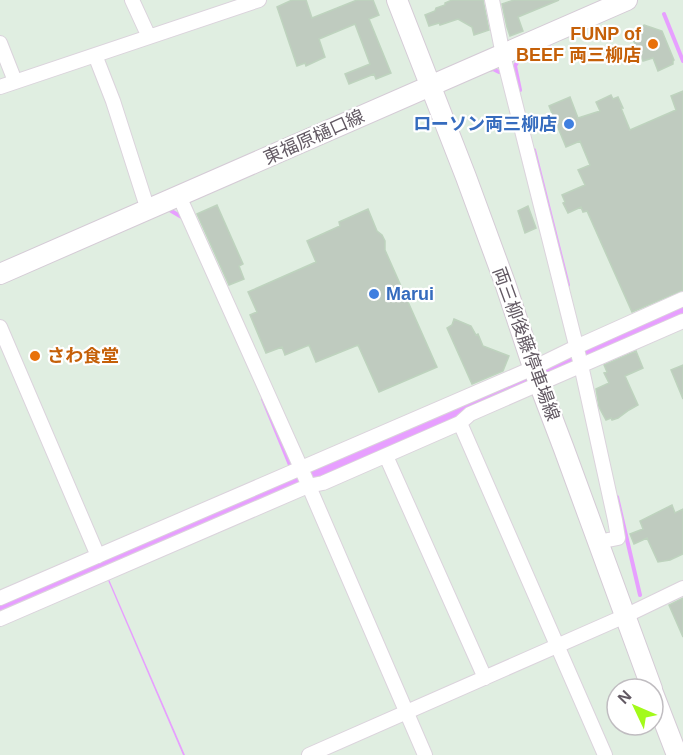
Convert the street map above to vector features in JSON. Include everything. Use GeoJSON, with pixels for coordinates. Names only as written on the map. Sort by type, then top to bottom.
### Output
{"type":"FeatureCollection","features":[{"type":"Feature","properties":{"kind":"main road","name":"両三柳後藤停車場線"},"geometry":{"type":"LineString","coordinates":[[397,0],[501,272],[536,376],[647,677]]}},
{"type":"Feature","properties":{"kind":"main road","name":"東福原樋口線"},"geometry":{"type":"LineString","coordinates":[[0,274],[624,1]]}},
{"type":"Feature","properties":{"kind":"main road","name":"両三柳後藤停車場線"},"geometry":{"type":"LineString","coordinates":[[665,724],[677,755]]}},
{"type":"Feature","properties":{"kind":"street"},"geometry":{"type":"LineString","coordinates":[[132,0],[149,37]]}},
{"type":"Feature","properties":{"kind":"street"},"geometry":{"type":"LineString","coordinates":[[0,87],[149,37],[219,7],[260,0]]}},
{"type":"Feature","properties":{"kind":"street"},"geometry":{"type":"LineString","coordinates":[[492,0],[503,55],[578,356],[615,520],[618,538],[598,542]]}},
{"type":"Feature","properties":{"kind":"street"},"geometry":{"type":"LineString","coordinates":[[0,43],[15,81]]}},
{"type":"Feature","properties":{"kind":"street"},"geometry":{"type":"LineString","coordinates":[[95,55],[113,101],[147,210]]}},
{"type":"Feature","properties":{"kind":"street"},"geometry":{"type":"LineString","coordinates":[[179,196],[301,468],[425,755]]}},
{"type":"Feature","properties":{"kind":"street"},"geometry":{"type":"LineString","coordinates":[[0,598],[301,468],[536,376],[683,299]]}},
{"type":"Feature","properties":{"kind":"street"},"geometry":{"type":"LineString","coordinates":[[578,356],[683,321]]}},
{"type":"Feature","properties":{"kind":"street"},"geometry":{"type":"LineString","coordinates":[[0,327],[98,556]]}},
{"type":"Feature","properties":{"kind":"street"},"geometry":{"type":"LineString","coordinates":[[0,619],[460,423],[470,414],[536,376]]}},
{"type":"Feature","properties":{"kind":"street"},"geometry":{"type":"LineString","coordinates":[[460,423],[605,755]]}},
{"type":"Feature","properties":{"kind":"street"},"geometry":{"type":"LineString","coordinates":[[386,456],[485,678]]}},
{"type":"Feature","properties":{"kind":"street"},"geometry":{"type":"LineString","coordinates":[[309,755],[558,646],[683,588]]}},
{"type":"Feature","properties":{"kind":"shaded area"},"geometry":{"type":"Polygon","coordinates":[[[108,577],[185,755],[183,755],[108,577]]]}},
{"type":"Feature","properties":{"kind":"building"},"geometry":{"type":"Polygon","coordinates":[[[292,0],[306,0],[312,18],[357,0],[373,0],[379,15],[369,19],[391,73],[376,79],[374,74],[349,84],[345,74],[370,64],[355,24],[319,39],[325,57],[306,66],[305,63],[297,66],[277,7],[292,0]]]}},
{"type":"Feature","properties":{"kind":"building"},"geometry":{"type":"Polygon","coordinates":[[[452,0],[483,0],[489,30],[474,35],[472,27],[458,19],[429,26],[425,15],[452,0]]]}},
{"type":"Feature","properties":{"kind":"building"},"geometry":{"type":"Polygon","coordinates":[[[514,0],[559,0],[518,17],[523,31],[510,36],[502,4],[514,0]]]}},
{"type":"Feature","properties":{"kind":"building"},"geometry":{"type":"Polygon","coordinates":[[[644,25],[662,31],[674,60],[673,64],[658,71],[653,58],[643,61],[628,29],[638,32],[644,25]]]}},
{"type":"Feature","properties":{"kind":"building"},"geometry":{"type":"Polygon","coordinates":[[[683,91],[683,290],[632,312],[587,211],[583,212],[581,207],[568,213],[563,203],[565,202],[562,195],[585,185],[578,170],[590,165],[580,141],[566,147],[549,106],[570,97],[578,118],[600,111],[596,102],[611,95],[613,99],[618,97],[630,130],[676,110],[671,96],[683,91]]]}},
{"type":"Feature","properties":{"kind":"building"},"geometry":{"type":"Polygon","coordinates":[[[217,205],[243,264],[239,266],[244,279],[229,285],[197,214],[217,205]]]}},
{"type":"Feature","properties":{"kind":"building"},"geometry":{"type":"Polygon","coordinates":[[[528,206],[536,228],[525,233],[518,211],[528,206]]]}},
{"type":"Feature","properties":{"kind":"building"},"geometry":{"type":"Polygon","coordinates":[[[368,209],[377,231],[385,241],[385,250],[437,367],[379,392],[358,345],[316,362],[309,345],[285,355],[282,347],[266,353],[250,315],[257,312],[248,292],[316,262],[307,241],[340,226],[339,222],[368,209]]]}},
{"type":"Feature","properties":{"kind":"building"},"geometry":{"type":"Polygon","coordinates":[[[454,319],[471,326],[476,335],[478,334],[483,346],[509,356],[503,371],[472,384],[447,328],[452,325],[454,319]]]}},
{"type":"Feature","properties":{"kind":"building"},"geometry":{"type":"Polygon","coordinates":[[[636,351],[643,368],[625,376],[638,405],[618,418],[606,420],[599,407],[596,389],[609,383],[604,373],[607,372],[604,365],[636,351]]]}},
{"type":"Feature","properties":{"kind":"building"},"geometry":{"type":"Polygon","coordinates":[[[683,365],[683,399],[671,370],[683,365]]]}},
{"type":"Feature","properties":{"kind":"building"},"geometry":{"type":"Polygon","coordinates":[[[672,505],[675,513],[683,509],[683,554],[658,562],[647,538],[634,544],[630,534],[643,529],[640,521],[672,505]]]}},
{"type":"Feature","properties":{"kind":"building"},"geometry":{"type":"Polygon","coordinates":[[[683,598],[683,637],[669,605],[683,598]]]}},
{"type":"Feature","properties":{"kind":"waterway"},"geometry":{"type":"LineString","coordinates":[[664,14],[683,61]]}},
{"type":"Feature","properties":{"kind":"waterway"},"geometry":{"type":"LineString","coordinates":[[520,90],[515,66],[519,59],[549,45]]}},
{"type":"Feature","properties":{"kind":"waterway"},"geometry":{"type":"LineString","coordinates":[[489,70],[499,72]]}},
{"type":"Feature","properties":{"kind":"waterway"},"geometry":{"type":"LineString","coordinates":[[534,150],[568,285]]}},
{"type":"Feature","properties":{"kind":"waterway"},"geometry":{"type":"LineString","coordinates":[[168,209],[185,219]]}},
{"type":"Feature","properties":{"kind":"waterway"},"geometry":{"type":"LineString","coordinates":[[0,609],[683,310]]}},
{"type":"Feature","properties":{"kind":"waterway"},"geometry":{"type":"LineString","coordinates":[[263,399],[290,465]]}},
{"type":"Feature","properties":{"kind":"waterway"},"geometry":{"type":"LineString","coordinates":[[617,497],[640,595]]}},
{"type":"Feature","properties":{"kind":"place","name":"FUNP of BEEF 両三柳店"},"geometry":{"type":"Point","coordinates":[653,44]}},
{"type":"Feature","properties":{"kind":"place","name":"ローソン両三柳店"},"geometry":{"type":"Point","coordinates":[569,124]}},
{"type":"Feature","properties":{"kind":"place","name":"Marui"},"geometry":{"type":"Point","coordinates":[374,294]}},
{"type":"Feature","properties":{"kind":"place","name":"さわ食堂"},"geometry":{"type":"Point","coordinates":[35,356]}}]}
